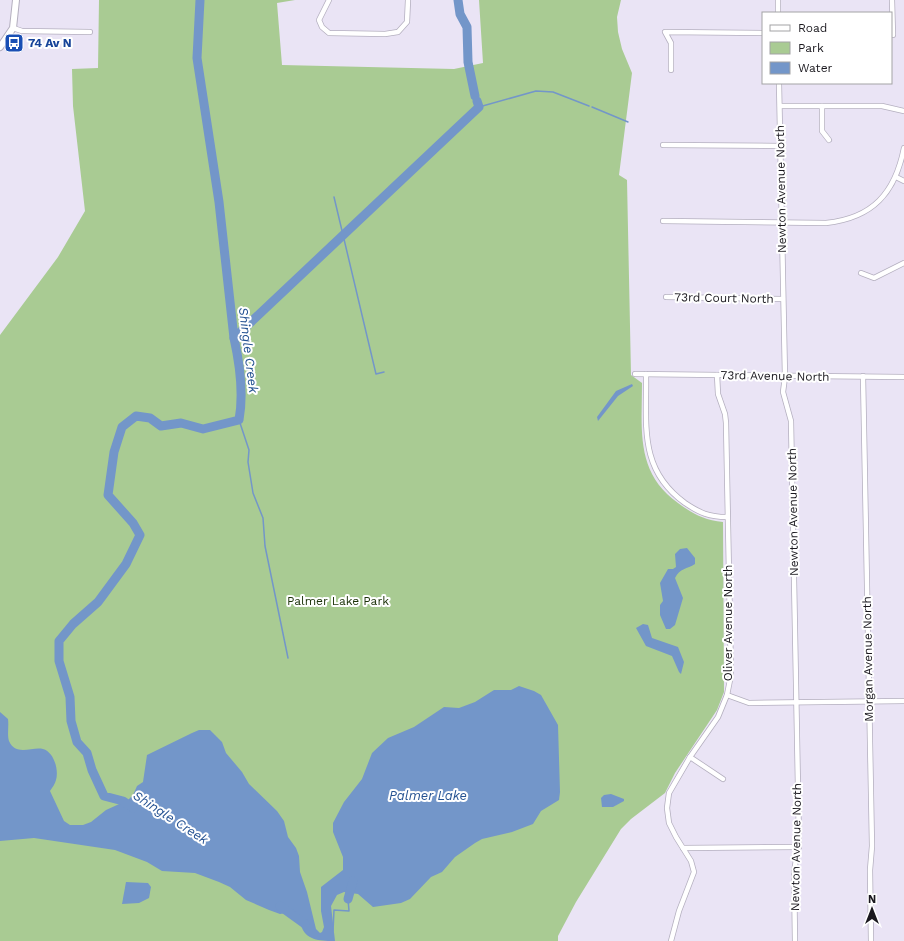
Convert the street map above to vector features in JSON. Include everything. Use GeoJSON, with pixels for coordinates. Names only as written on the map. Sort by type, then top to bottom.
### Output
{"type":"FeatureCollection","features":[{"type":"Feature","properties":{"kind":"street"},"geometry":{"type":"LineString","coordinates":[[0,47],[13,28],[16,0]]}},
{"type":"Feature","properties":{"kind":"street"},"geometry":{"type":"LineString","coordinates":[[329,0],[319,20],[322,27],[329,33],[385,34],[398,32],[408,22],[408,0]]}},
{"type":"Feature","properties":{"kind":"street"},"geometry":{"type":"LineString","coordinates":[[778,0],[778,12]]}},
{"type":"Feature","properties":{"kind":"street"},"geometry":{"type":"LineString","coordinates":[[892,0],[892,35]]}},
{"type":"Feature","properties":{"kind":"street"},"geometry":{"type":"LineString","coordinates":[[13,28],[22,31],[90,32]]}},
{"type":"Feature","properties":{"kind":"street"},"geometry":{"type":"LineString","coordinates":[[672,70],[671,43],[665,32],[762,32]]}},
{"type":"Feature","properties":{"kind":"street","name":"Newton Avenue North"},"geometry":{"type":"LineString","coordinates":[[779,84],[785,377],[783,392],[791,422],[799,846],[794,872],[795,941]]}},
{"type":"Feature","properties":{"kind":"street"},"geometry":{"type":"LineString","coordinates":[[780,106],[882,106],[904,111]]}},
{"type":"Feature","properties":{"kind":"street"},"geometry":{"type":"LineString","coordinates":[[822,106],[822,131],[828,140]]}},
{"type":"Feature","properties":{"kind":"street"},"geometry":{"type":"LineString","coordinates":[[663,145],[780,146]]}},
{"type":"Feature","properties":{"kind":"street"},"geometry":{"type":"LineString","coordinates":[[663,221],[826,223],[852,218],[874,206],[883,197],[896,177],[904,148]]}},
{"type":"Feature","properties":{"kind":"street"},"geometry":{"type":"LineString","coordinates":[[896,177],[904,181]]}},
{"type":"Feature","properties":{"kind":"street"},"geometry":{"type":"LineString","coordinates":[[861,273],[874,278],[904,263]]}},
{"type":"Feature","properties":{"kind":"street","name":"73rd Court North"},"geometry":{"type":"LineString","coordinates":[[666,297],[783,299]]}},
{"type":"Feature","properties":{"kind":"street","name":"73rd Avenue North"},"geometry":{"type":"LineString","coordinates":[[635,374],[785,377],[904,377]]}},
{"type":"Feature","properties":{"kind":"street"},"geometry":{"type":"LineString","coordinates":[[646,374],[649,454],[659,478],[676,497],[702,514],[727,517]]}},
{"type":"Feature","properties":{"kind":"street","name":"Oliver Avenue North"},"geometry":{"type":"LineString","coordinates":[[671,941],[679,911],[694,872],[691,861],[672,830],[667,808],[672,786],[690,756],[718,717],[727,695],[731,675],[725,414],[718,394],[716,375]]}},
{"type":"Feature","properties":{"kind":"street","name":"Morgan Avenue North"},"geometry":{"type":"LineString","coordinates":[[863,376],[872,846],[870,870],[871,941]]}},
{"type":"Feature","properties":{"kind":"street"},"geometry":{"type":"LineString","coordinates":[[727,695],[749,703],[904,701]]}},
{"type":"Feature","properties":{"kind":"street"},"geometry":{"type":"LineString","coordinates":[[690,756],[723,779]]}},
{"type":"Feature","properties":{"kind":"street"},"geometry":{"type":"LineString","coordinates":[[683,848],[799,846]]}},
{"type":"Feature","properties":{"kind":"green space","name":"Palmer Lake Park"},"geometry":{"type":"Polygon","coordinates":[[[99,0],[295,0],[277,3],[282,65],[454,69],[483,63],[479,0],[621,0],[617,17],[618,32],[622,49],[632,73],[619,175],[627,180],[631,375],[642,383],[642,433],[644,449],[654,478],[664,491],[678,503],[699,516],[723,522],[724,692],[717,710],[675,773],[665,793],[631,819],[621,829],[576,902],[558,936],[558,941],[0,941],[0,335],[58,257],[85,211],[73,106],[72,69],[98,68],[99,0]]]}},
{"type":"Feature","properties":{"kind":"water"},"geometry":{"type":"Polygon","coordinates":[[[632,384],[633,386],[618,396],[598,421],[597,417],[616,391],[632,384]]]}},
{"type":"Feature","properties":{"kind":"water"},"geometry":{"type":"Polygon","coordinates":[[[687,548],[695,558],[695,564],[681,570],[675,578],[683,598],[675,625],[670,629],[666,629],[660,615],[660,605],[663,601],[660,583],[668,569],[673,569],[676,567],[675,554],[680,549],[687,548]]]}},
{"type":"Feature","properties":{"kind":"water"},"geometry":{"type":"Polygon","coordinates":[[[643,624],[648,625],[652,638],[678,647],[684,662],[681,674],[672,656],[646,646],[636,628],[643,624]]]}},
{"type":"Feature","properties":{"kind":"water","name":"Palmer Lake"},"geometry":{"type":"Polygon","coordinates":[[[519,686],[541,695],[558,725],[559,800],[541,811],[533,824],[512,832],[482,839],[475,843],[455,857],[442,872],[431,877],[410,899],[401,903],[373,907],[358,894],[344,892],[337,895],[331,906],[335,941],[311,938],[304,932],[297,917],[292,912],[280,914],[269,910],[246,900],[230,887],[195,873],[162,871],[147,862],[115,850],[34,838],[0,841],[0,712],[8,719],[8,739],[12,746],[20,750],[43,749],[53,757],[57,776],[50,791],[64,821],[70,825],[83,825],[91,822],[106,810],[128,800],[133,795],[137,786],[143,782],[147,755],[199,730],[210,730],[222,742],[226,753],[242,772],[249,784],[277,811],[284,821],[288,837],[296,848],[299,856],[300,872],[307,892],[316,929],[320,933],[324,927],[321,911],[321,887],[343,870],[343,857],[333,832],[333,823],[344,802],[362,779],[372,753],[388,738],[414,727],[444,707],[459,708],[475,702],[494,690],[511,690],[519,686]]]}},
{"type":"Feature","properties":{"kind":"water"},"geometry":{"type":"Polygon","coordinates":[[[611,794],[624,799],[624,801],[613,807],[602,807],[601,798],[604,795],[611,794]]]}},
{"type":"Feature","properties":{"kind":"water"},"geometry":{"type":"Polygon","coordinates":[[[126,882],[148,883],[151,887],[149,898],[139,903],[122,904],[126,882]]]}},
{"type":"Feature","properties":{"kind":"waterway","name":"Shingle Creek"},"geometry":{"type":"LineString","coordinates":[[133,808],[123,801],[104,796],[92,770],[87,753],[77,742],[71,721],[70,697],[59,661],[59,641],[73,624],[98,602],[126,564],[140,535],[133,523],[108,495],[114,452],[122,427],[136,416],[150,418],[161,426],[181,423],[203,429],[239,420],[241,400],[240,369],[234,338],[219,202],[197,58],[200,0]]}},
{"type":"Feature","properties":{"kind":"waterway"},"geometry":{"type":"LineString","coordinates":[[458,0],[460,14],[467,27],[468,62],[475,96]]}},
{"type":"Feature","properties":{"kind":"waterway"},"geometry":{"type":"LineString","coordinates":[[479,107],[536,91],[553,92],[589,106]]}},
{"type":"Feature","properties":{"kind":"waterway"},"geometry":{"type":"LineString","coordinates":[[234,338],[479,107],[477,101]]}},
{"type":"Feature","properties":{"kind":"waterway"},"geometry":{"type":"LineString","coordinates":[[592,107],[628,122]]}},
{"type":"Feature","properties":{"kind":"waterway"},"geometry":{"type":"LineString","coordinates":[[334,197],[376,374],[384,372]]}},
{"type":"Feature","properties":{"kind":"waterway"},"geometry":{"type":"LineString","coordinates":[[239,420],[249,450],[248,462],[253,493],[263,518],[265,546],[288,658]]}},
{"type":"Feature","properties":{"kind":"waterway"},"geometry":{"type":"LineString","coordinates":[[348,899],[353,881]]}},
{"type":"Feature","properties":{"kind":"waterway"},"geometry":{"type":"LineString","coordinates":[[333,931],[334,910],[349,911],[348,899]]}},
{"type":"Feature","properties":{"kind":"waterway","name":"Shingle Creek"},"geometry":{"type":"LineString","coordinates":[[280,906],[305,924]]}},
{"type":"Feature","properties":{"kind":"place","name":"74 Av N"},"geometry":{"type":"Point","coordinates":[14,43]}}]}
